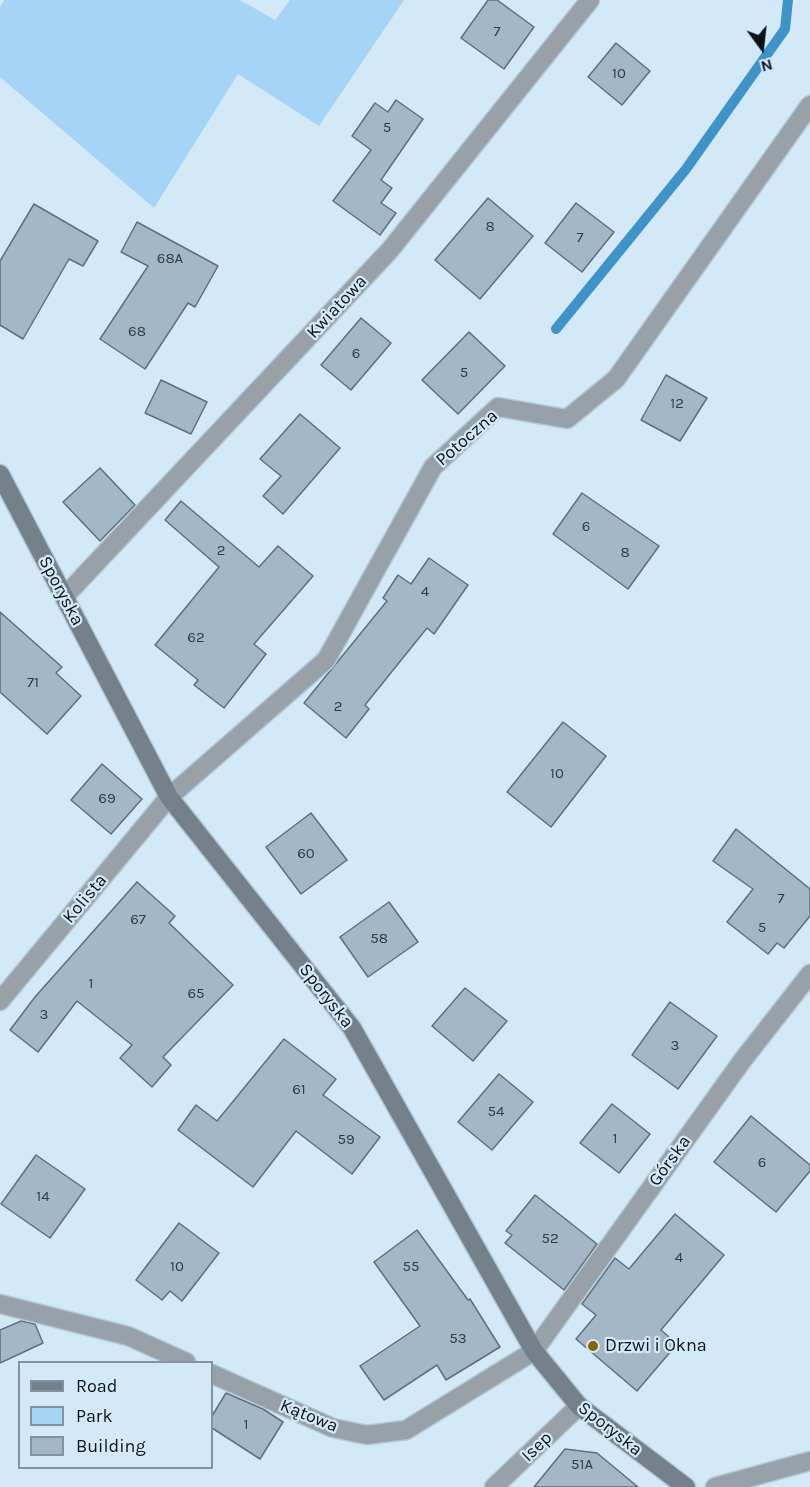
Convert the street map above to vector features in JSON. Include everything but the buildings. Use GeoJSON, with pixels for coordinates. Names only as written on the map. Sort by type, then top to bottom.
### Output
{"type":"FeatureCollection","features":[{"type":"Feature","properties":{"kind":"street","name":"Kwiatowa"},"geometry":{"type":"LineString","coordinates":[[64,597],[390,250],[590,0]]}},
{"type":"Feature","properties":{"kind":"street","name":"Potoczna"},"geometry":{"type":"LineString","coordinates":[[169,797],[326,660],[433,467],[498,407],[567,418],[616,379],[810,105]]}},
{"type":"Feature","properties":{"kind":"street","name":"Sporyska"},"geometry":{"type":"LineString","coordinates":[[0,474],[169,797],[352,1028],[534,1351],[579,1406],[686,1487]]}},
{"type":"Feature","properties":{"kind":"street","name":"Kolista"},"geometry":{"type":"LineString","coordinates":[[0,1001],[169,797]]}},
{"type":"Feature","properties":{"kind":"street","name":"Górska"},"geometry":{"type":"LineString","coordinates":[[534,1351],[742,1061],[810,974]]}},
{"type":"Feature","properties":{"kind":"street"},"geometry":{"type":"LineString","coordinates":[[0,1304],[128,1336],[184,1361]]}},
{"type":"Feature","properties":{"kind":"street","name":"Kątowa"},"geometry":{"type":"LineString","coordinates":[[213,1374],[333,1428],[367,1435],[406,1430],[534,1351]]}},
{"type":"Feature","properties":{"kind":"street","name":"Isep"},"geometry":{"type":"LineString","coordinates":[[494,1487],[579,1406]]}},
{"type":"Feature","properties":{"kind":"street"},"geometry":{"type":"LineString","coordinates":[[715,1487],[810,1461]]}},
{"type":"Feature","properties":{"kind":"green space"},"geometry":{"type":"Polygon","coordinates":[[[4,0],[240,0],[275,20],[290,0],[404,0],[319,126],[238,74],[154,208],[0,77],[0,7],[4,0]]]}},
{"type":"Feature","properties":{"kind":"waterway"},"geometry":{"type":"LineString","coordinates":[[556,329],[686,169],[785,29],[788,0]]}},
{"type":"Feature","properties":{"kind":"place","name":"Drzwi i Okna"},"geometry":{"type":"Point","coordinates":[593,1346]}}]}
